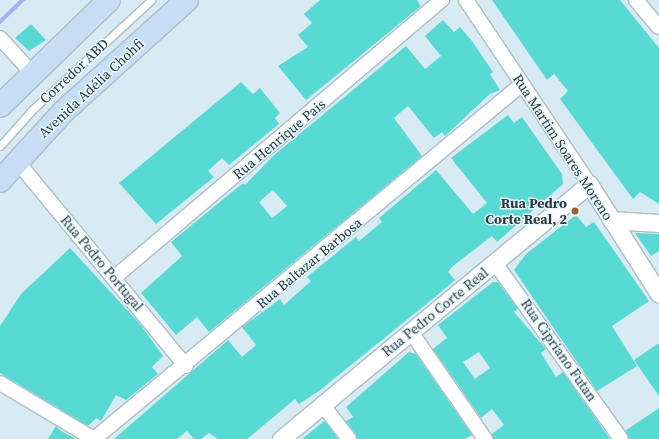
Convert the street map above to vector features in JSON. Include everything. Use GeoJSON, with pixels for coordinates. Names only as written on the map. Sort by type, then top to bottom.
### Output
{"type":"FeatureCollection","features":[{"type":"Feature","properties":{"kind":"highway"},"geometry":{"type":"LineString","coordinates":[[0,106],[109,0]]}},
{"type":"Feature","properties":{"kind":"highway","name":"Avenida Adélia Chohfi"},"geometry":{"type":"LineString","coordinates":[[0,181],[16,160],[62,112],[186,0]]}},
{"type":"Feature","properties":{"kind":"street","name":"Rua Henrique Pais"},"geometry":{"type":"LineString","coordinates":[[115,277],[442,0]]}},
{"type":"Feature","properties":{"kind":"street","name":"Rua Martim Soares Moreno"},"geometry":{"type":"LineString","coordinates":[[466,0],[659,294]]}},
{"type":"Feature","properties":{"kind":"street"},"geometry":{"type":"LineString","coordinates":[[636,0],[654,13],[659,26]]}},
{"type":"Feature","properties":{"kind":"street"},"geometry":{"type":"LineString","coordinates":[[0,38],[33,74]]}},
{"type":"Feature","properties":{"kind":"street","name":"Rua Baltazar Barbosa"},"geometry":{"type":"LineString","coordinates":[[94,439],[186,366],[522,84]]}},
{"type":"Feature","properties":{"kind":"street","name":"Rua Pedro Portugal"},"geometry":{"type":"LineString","coordinates":[[16,160],[115,277],[186,366]]}},
{"type":"Feature","properties":{"kind":"street","name":"Rua Pedro Corte Real"},"geometry":{"type":"LineString","coordinates":[[281,439],[495,263],[588,184]]}},
{"type":"Feature","properties":{"kind":"street"},"geometry":{"type":"LineString","coordinates":[[611,220],[659,223]]}},
{"type":"Feature","properties":{"kind":"street","name":"Rua Cipriano Futan"},"geometry":{"type":"LineString","coordinates":[[495,263],[621,439]]}},
{"type":"Feature","properties":{"kind":"street"},"geometry":{"type":"LineString","coordinates":[[410,332],[485,439]]}},
{"type":"Feature","properties":{"kind":"street"},"geometry":{"type":"LineString","coordinates":[[0,383],[94,439]]}},
{"type":"Feature","properties":{"kind":"street"},"geometry":{"type":"LineString","coordinates":[[322,404],[349,439]]}},
{"type":"Feature","properties":{"kind":"lane","name":"Corredor ABD"},"geometry":{"type":"LineString","coordinates":[[0,146],[33,109],[152,0]]}},
{"type":"Feature","properties":{"kind":"building"},"geometry":{"type":"Polygon","coordinates":[[[320,0],[417,0],[421,6],[306,100],[278,66],[308,47],[298,35],[312,23],[304,14],[320,0]]]}},
{"type":"Feature","properties":{"kind":"building"},"geometry":{"type":"Polygon","coordinates":[[[492,0],[620,0],[659,48],[659,204],[640,192],[633,199],[560,99],[568,91],[554,74],[547,80],[492,0]]]}},
{"type":"Feature","properties":{"kind":"building"},"geometry":{"type":"Polygon","coordinates":[[[443,20],[454,32],[460,27],[472,41],[493,72],[490,74],[500,90],[490,94],[445,136],[442,132],[434,138],[408,106],[394,118],[422,156],[209,332],[197,317],[176,335],[141,293],[182,256],[171,242],[243,183],[245,185],[273,156],[406,46],[425,69],[441,56],[425,36],[443,20]],[[273,190],[259,202],[272,218],[287,206],[273,190]]]}},
{"type":"Feature","properties":{"kind":"building"},"geometry":{"type":"Polygon","coordinates":[[[31,24],[46,40],[29,51],[15,38],[31,24]]]}},
{"type":"Feature","properties":{"kind":"building"},"geometry":{"type":"Polygon","coordinates":[[[241,82],[253,94],[260,88],[280,113],[275,118],[279,124],[229,165],[222,158],[208,171],[214,177],[156,224],[119,183],[241,82]]]}},
{"type":"Feature","properties":{"kind":"building"},"geometry":{"type":"Polygon","coordinates":[[[508,115],[514,123],[522,117],[562,174],[563,184],[497,242],[492,236],[453,266],[448,272],[455,280],[441,292],[319,391],[299,404],[295,399],[247,439],[218,439],[209,433],[201,439],[194,439],[187,431],[177,439],[114,439],[228,340],[242,357],[256,345],[242,327],[280,299],[284,305],[311,281],[307,277],[356,237],[359,241],[382,222],[379,218],[436,170],[473,214],[487,203],[451,158],[508,115]]]}},
{"type":"Feature","properties":{"kind":"building"},"geometry":{"type":"Polygon","coordinates":[[[576,215],[586,227],[594,222],[649,301],[612,326],[637,366],[597,391],[514,270],[526,254],[576,215]]]}},
{"type":"Feature","properties":{"kind":"building"},"geometry":{"type":"Polygon","coordinates":[[[635,233],[659,234],[659,251],[651,256],[635,233]]]}},
{"type":"Feature","properties":{"kind":"building"},"geometry":{"type":"Polygon","coordinates":[[[70,248],[140,324],[163,356],[152,367],[158,374],[126,400],[116,395],[101,421],[96,418],[88,426],[0,373],[0,326],[21,294],[70,248]]]}},
{"type":"Feature","properties":{"kind":"building"},"geometry":{"type":"Polygon","coordinates":[[[493,282],[498,282],[518,309],[514,312],[546,349],[541,353],[556,377],[563,372],[610,439],[493,439],[492,434],[504,425],[492,409],[481,418],[433,349],[447,338],[438,325],[493,282]],[[479,352],[463,362],[475,379],[490,368],[479,352]]]}},
{"type":"Feature","properties":{"kind":"building"},"geometry":{"type":"Polygon","coordinates":[[[659,343],[659,396],[634,360],[659,343]]]}},
{"type":"Feature","properties":{"kind":"building"},"geometry":{"type":"Polygon","coordinates":[[[409,352],[416,354],[472,435],[465,439],[357,439],[346,421],[353,417],[346,407],[409,352]]]}},
{"type":"Feature","properties":{"kind":"building"},"geometry":{"type":"Polygon","coordinates":[[[659,408],[659,439],[629,439],[625,431],[659,408]]]}},
{"type":"Feature","properties":{"kind":"building"},"geometry":{"type":"Polygon","coordinates":[[[325,421],[338,439],[302,439],[323,422],[325,421]]]}},
{"type":"Feature","properties":{"kind":"building"},"geometry":{"type":"Polygon","coordinates":[[[56,426],[61,431],[76,439],[48,439],[56,426]]]}},
{"type":"Feature","properties":{"kind":"waterway"},"geometry":{"type":"LineString","coordinates":[[0,22],[23,0]]}},
{"type":"Feature","properties":{"kind":"place","name":"Rua Pedro Corte Real, 2"},"geometry":{"type":"Point","coordinates":[575,211]}}]}
